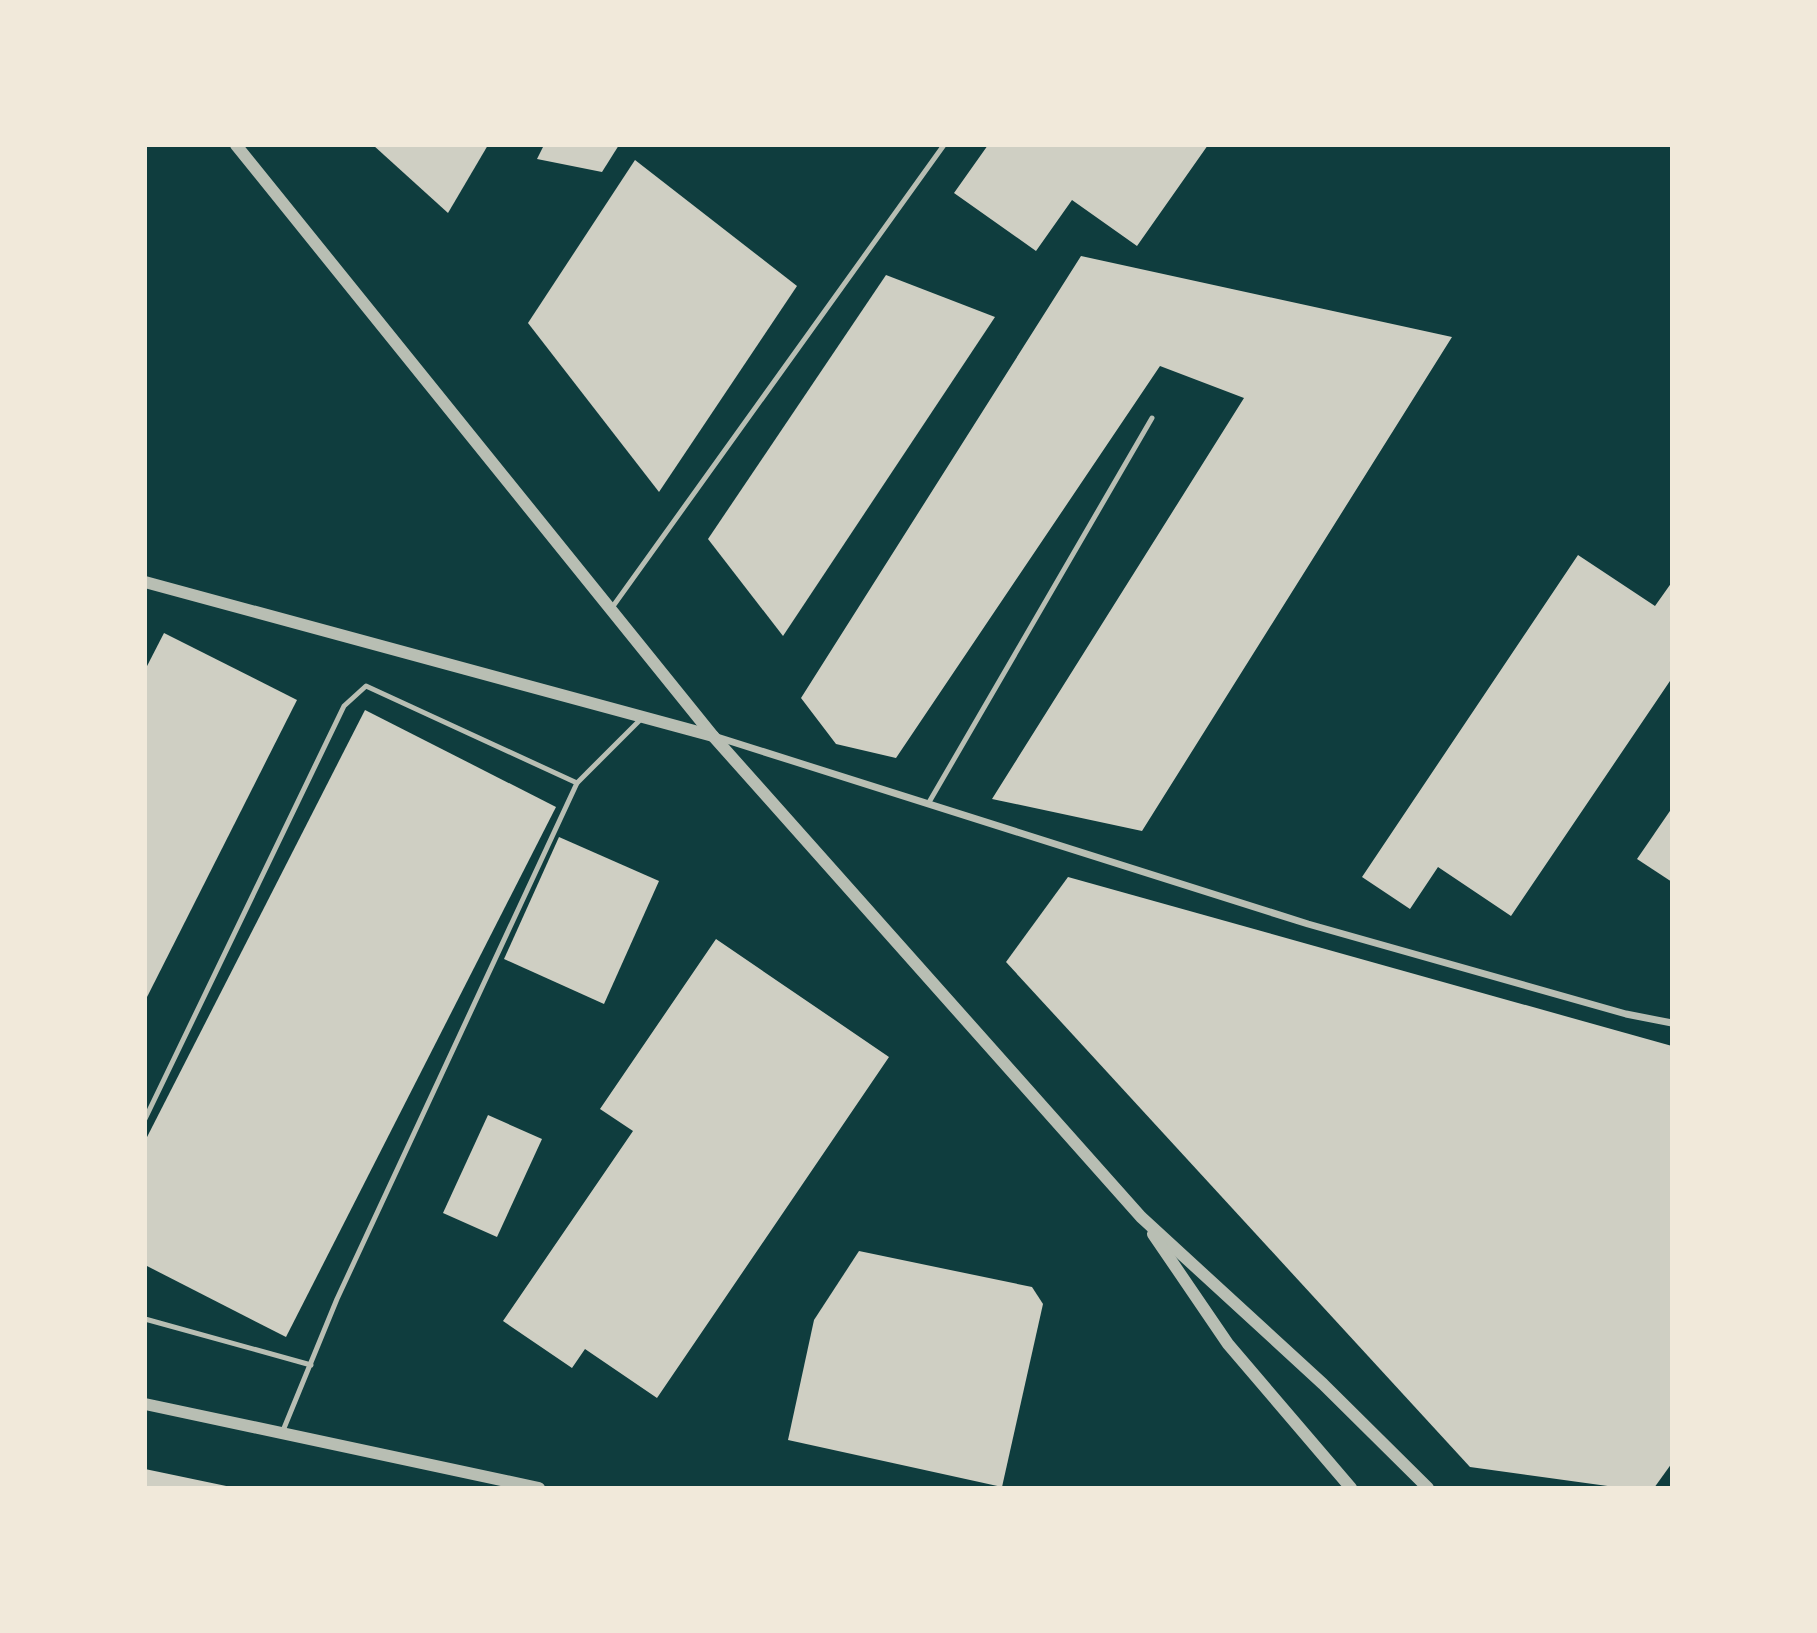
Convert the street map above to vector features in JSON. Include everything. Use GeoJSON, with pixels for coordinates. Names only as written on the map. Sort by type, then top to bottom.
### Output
{"type":"FeatureCollection","features":[{"type":"Feature","properties":{"kind":"street"},"geometry":{"type":"LineString","coordinates":[[236,145],[713,736],[1141,1217],[1323,1384],[1428,1488]]}},
{"type":"Feature","properties":{"kind":"street"},"geometry":{"type":"LineString","coordinates":[[145,582],[713,736],[1308,924],[1626,1014],[1672,1023]]}},
{"type":"Feature","properties":{"kind":"street"},"geometry":{"type":"LineString","coordinates":[[1141,1217],[1228,1344],[1351,1488]]}},
{"type":"Feature","properties":{"kind":"street"},"geometry":{"type":"LineString","coordinates":[[145,1404],[539,1488]]}},
{"type":"Feature","properties":{"kind":"lane"},"geometry":{"type":"LineString","coordinates":[[610,611],[944,145]]}},
{"type":"Feature","properties":{"kind":"lane"},"geometry":{"type":"LineString","coordinates":[[928,804],[1152,418]]}},
{"type":"Feature","properties":{"kind":"lane"},"geometry":{"type":"LineString","coordinates":[[145,1119],[344,706],[366,686],[577,783]]}},
{"type":"Feature","properties":{"kind":"lane"},"geometry":{"type":"LineString","coordinates":[[282,1433],[337,1299],[577,783],[643,717]]}},
{"type":"Feature","properties":{"kind":"lane"},"geometry":{"type":"LineString","coordinates":[[145,1319],[311,1365]]}},
{"type":"Feature","properties":{"kind":"building"},"geometry":{"type":"Polygon","coordinates":[[[373,145],[488,145],[448,213],[373,145]]]}},
{"type":"Feature","properties":{"kind":"building"},"geometry":{"type":"Polygon","coordinates":[[[544,145],[619,145],[602,172],[537,159],[544,145]]]}},
{"type":"Feature","properties":{"kind":"building"},"geometry":{"type":"Polygon","coordinates":[[[988,145],[1208,145],[1137,246],[1072,200],[1036,251],[954,193],[988,145]]]}},
{"type":"Feature","properties":{"kind":"building"},"geometry":{"type":"Polygon","coordinates":[[[635,160],[797,286],[659,492],[528,323],[635,160]]]}},
{"type":"Feature","properties":{"kind":"building"},"geometry":{"type":"Polygon","coordinates":[[[1081,256],[1452,337],[1142,831],[992,799],[1244,398],[1160,366],[896,758],[836,744],[801,698],[1081,256]]]}},
{"type":"Feature","properties":{"kind":"building"},"geometry":{"type":"Polygon","coordinates":[[[886,275],[995,317],[783,636],[708,539],[886,275]]]}},
{"type":"Feature","properties":{"kind":"building"},"geometry":{"type":"Polygon","coordinates":[[[1578,555],[1655,606],[1672,582],[1672,678],[1511,916],[1438,867],[1410,909],[1362,877],[1578,555]]]}},
{"type":"Feature","properties":{"kind":"building"},"geometry":{"type":"Polygon","coordinates":[[[164,633],[297,700],[145,1001],[145,670],[164,633]]]}},
{"type":"Feature","properties":{"kind":"building"},"geometry":{"type":"Polygon","coordinates":[[[365,710],[556,807],[286,1337],[145,1265],[145,1141],[365,710]]]}},
{"type":"Feature","properties":{"kind":"building"},"geometry":{"type":"Polygon","coordinates":[[[1672,808],[1672,882],[1637,859],[1672,808]]]}},
{"type":"Feature","properties":{"kind":"building"},"geometry":{"type":"Polygon","coordinates":[[[559,837],[659,881],[604,1004],[504,959],[559,837]]]}},
{"type":"Feature","properties":{"kind":"building"},"geometry":{"type":"Polygon","coordinates":[[[1068,877],[1672,1046],[1672,1463],[1654,1488],[1622,1488],[1470,1467],[1006,962],[1068,877]]]}},
{"type":"Feature","properties":{"kind":"building"},"geometry":{"type":"Polygon","coordinates":[[[716,939],[889,1057],[657,1398],[585,1349],[572,1368],[503,1321],[633,1131],[600,1109],[716,939]]]}},
{"type":"Feature","properties":{"kind":"building"},"geometry":{"type":"Polygon","coordinates":[[[488,1115],[542,1139],[497,1237],[443,1213],[488,1115]]]}},
{"type":"Feature","properties":{"kind":"building"},"geometry":{"type":"Polygon","coordinates":[[[859,1251],[1032,1287],[1043,1304],[1002,1487],[788,1440],[814,1320],[859,1251]]]}},
{"type":"Feature","properties":{"kind":"building"},"geometry":{"type":"Polygon","coordinates":[[[145,1469],[231,1487],[231,1488],[145,1488],[145,1469]]]}}]}
